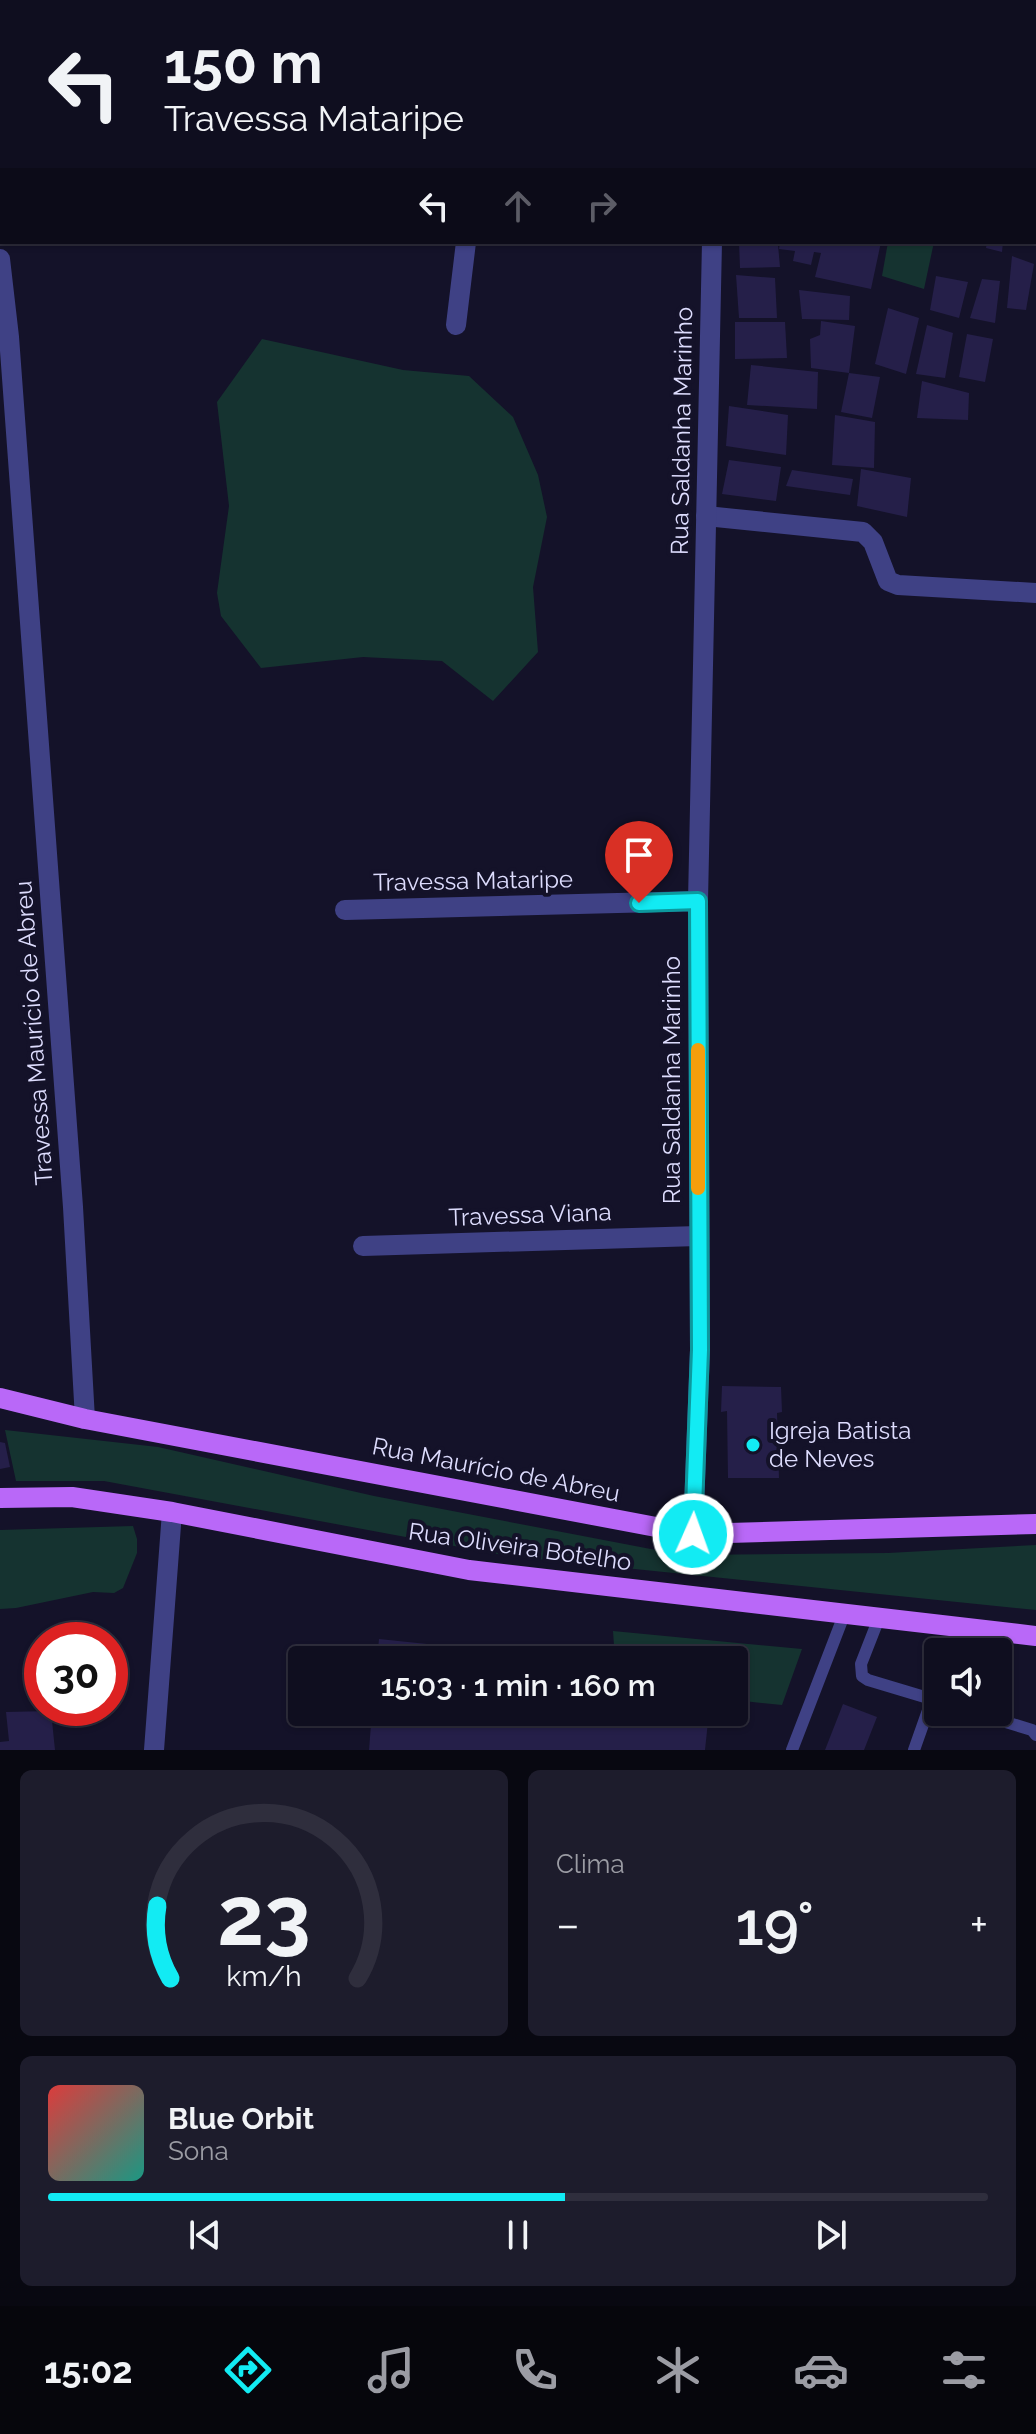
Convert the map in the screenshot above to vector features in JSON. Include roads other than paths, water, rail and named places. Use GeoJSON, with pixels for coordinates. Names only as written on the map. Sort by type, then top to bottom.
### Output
{"type":"FeatureCollection","features":[{"type":"Feature","properties":{"kind":"main road","name":"Rua Maurício de Abreu"},"geometry":{"type":"LineString","coordinates":[[0,1398],[85,1419],[693,1534],[1036,1524]]}},
{"type":"Feature","properties":{"kind":"main road","name":"Rua Oliveira Botelho"},"geometry":{"type":"LineString","coordinates":[[0,1498],[72,1497],[172,1512],[469,1570],[1036,1636]]}},
{"type":"Feature","properties":{"kind":"street"},"geometry":{"type":"LineString","coordinates":[[456,325],[466,244]]}},
{"type":"Feature","properties":{"kind":"street","name":"Rua Saldanha Marinho"},"geometry":{"type":"LineString","coordinates":[[693,1534],[700,1350],[698,901],[712,244]]}},
{"type":"Feature","properties":{"kind":"street","name":"Travessa Maurício de Abreu"},"geometry":{"type":"LineString","coordinates":[[0,259],[73,1207],[85,1419]]}},
{"type":"Feature","properties":{"kind":"street"},"geometry":{"type":"LineString","coordinates":[[706,516],[863,532],[873,542],[888,581],[898,585],[1036,593]]}},
{"type":"Feature","properties":{"kind":"street","name":"Travessa Mataripe"},"geometry":{"type":"LineString","coordinates":[[345,910],[698,901]]}},
{"type":"Feature","properties":{"kind":"street","name":"Travessa Viana"},"geometry":{"type":"LineString","coordinates":[[363,1246],[698,1236]]}},
{"type":"Feature","properties":{"kind":"street"},"geometry":{"type":"LineString","coordinates":[[154,1750],[172,1512]]}},
{"type":"Feature","properties":{"kind":"lane"},"geometry":{"type":"LineString","coordinates":[[792,1750],[844,1615]]}},
{"type":"Feature","properties":{"kind":"lane"},"geometry":{"type":"LineString","coordinates":[[879,1618],[861,1664],[862,1676],[924,1697]]}},
{"type":"Feature","properties":{"kind":"lane"},"geometry":{"type":"LineString","coordinates":[[1012,1724],[1032,1730],[1036,1735]]}},
{"type":"Feature","properties":{"kind":"lane"},"geometry":{"type":"LineString","coordinates":[[914,1750],[924,1726]]}},
{"type":"Feature","properties":{"kind":"place","name":"Igreja Batista de Neves"},"geometry":{"type":"Point","coordinates":[753,1445]}}]}
